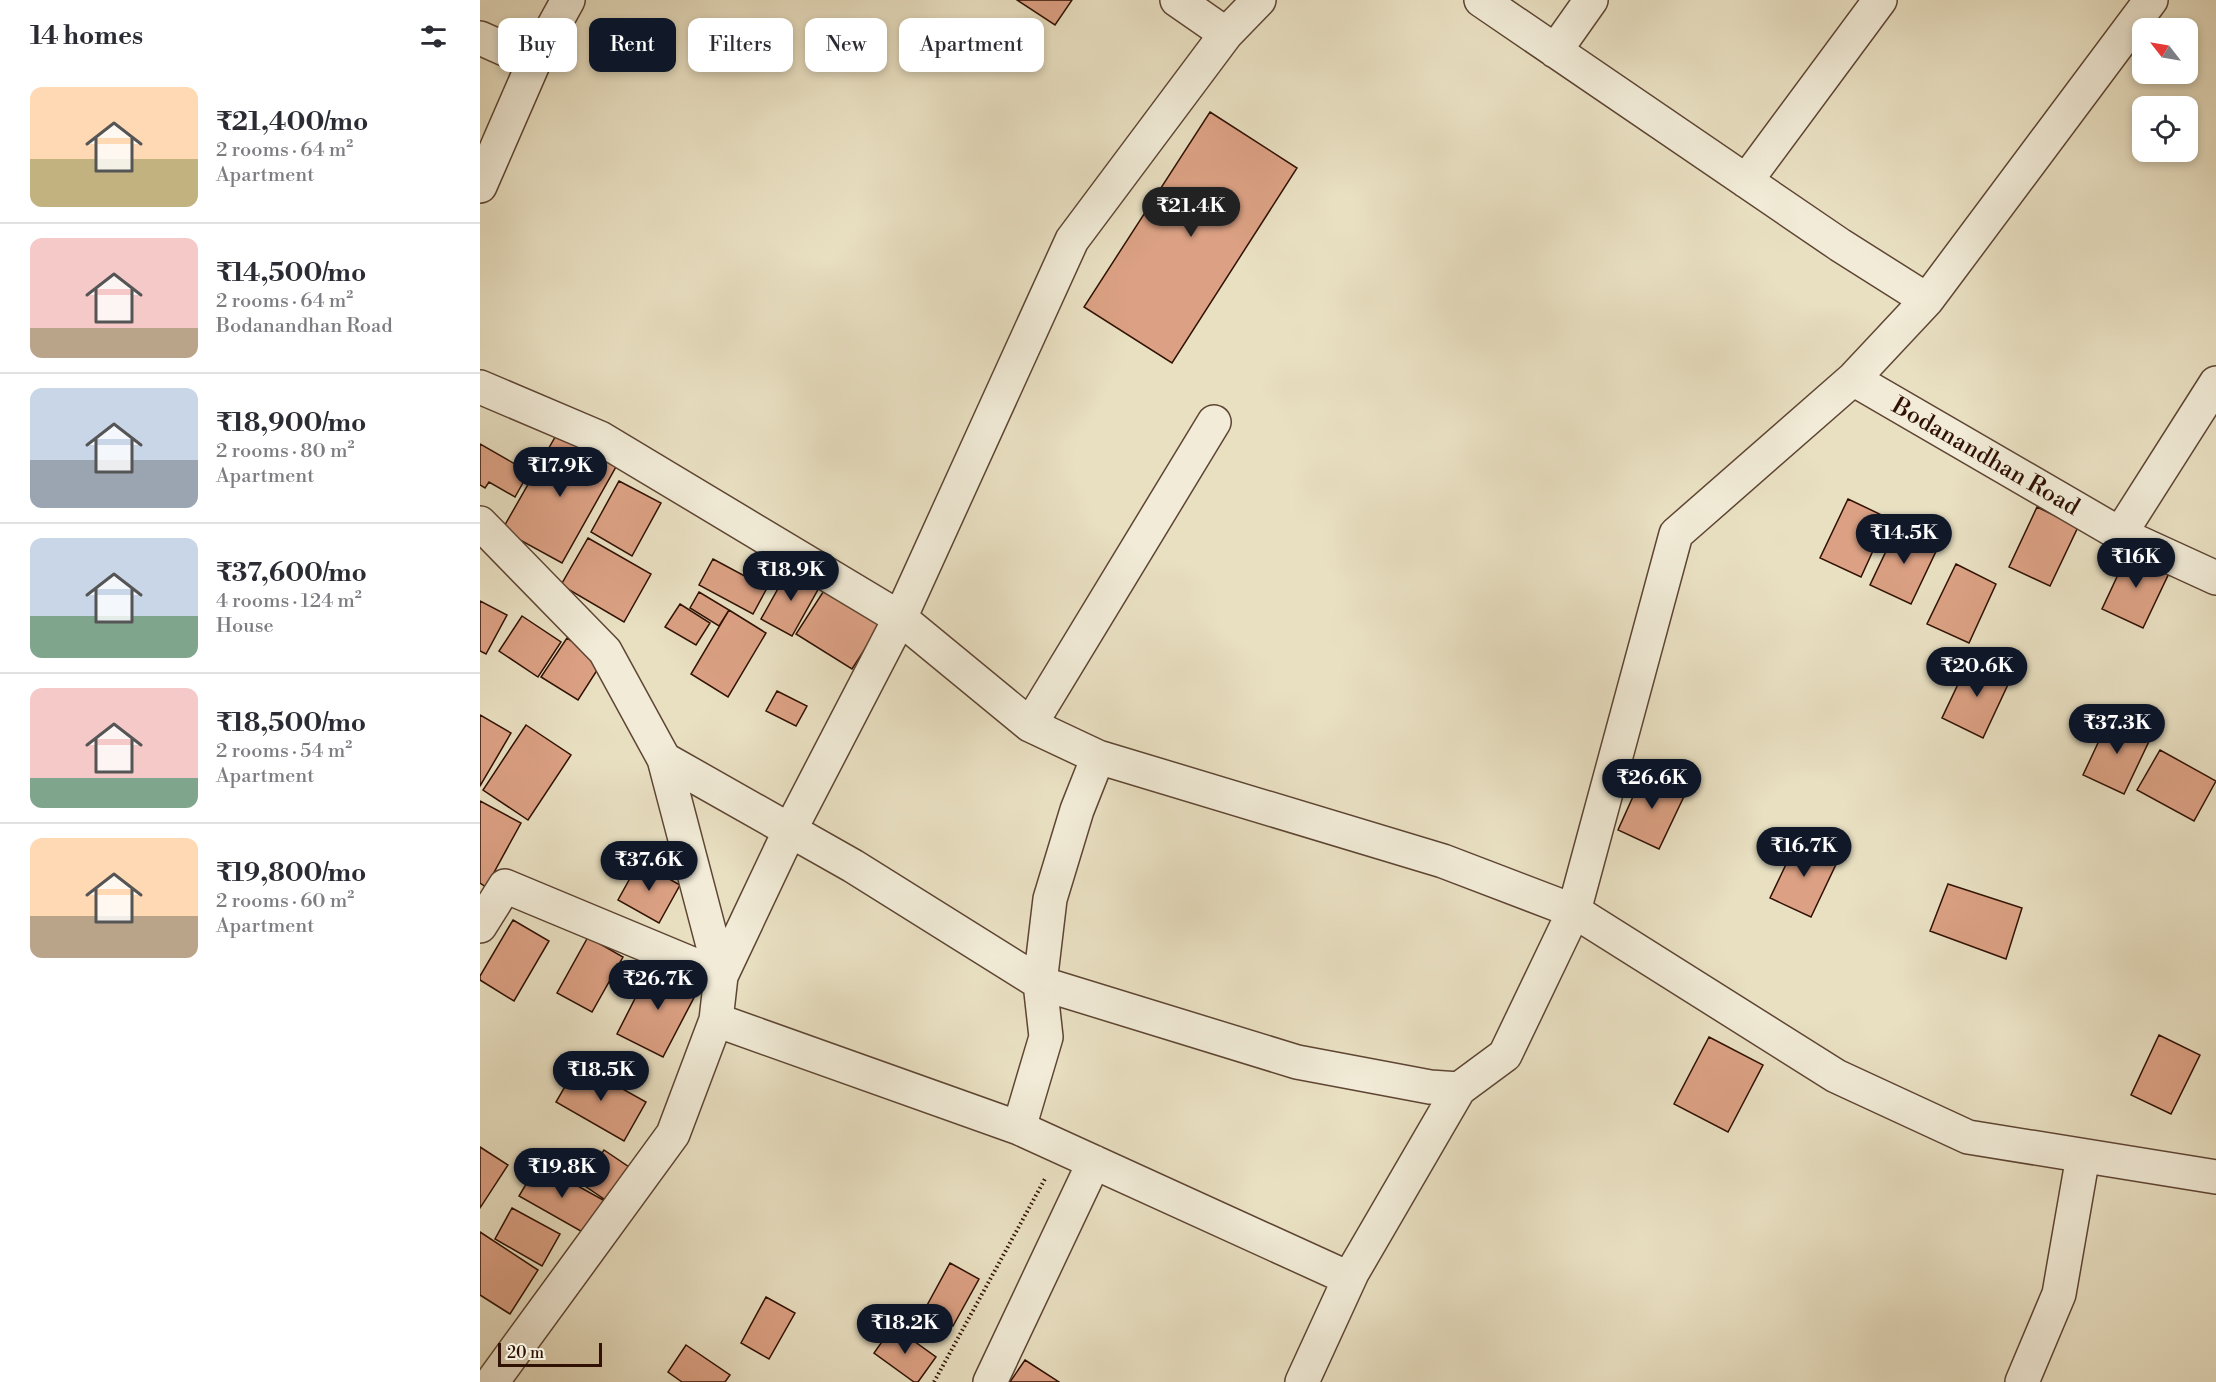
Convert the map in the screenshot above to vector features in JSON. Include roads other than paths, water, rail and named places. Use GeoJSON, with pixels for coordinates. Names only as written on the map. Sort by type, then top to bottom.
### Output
{"type":"FeatureCollection","features":[{"type":"Feature","properties":{"kind":"street"},"geometry":{"type":"LineString","coordinates":[[558,18],[568,0]]}},
{"type":"Feature","properties":{"kind":"street"},"geometry":{"type":"LineString","coordinates":[[1177,0],[1226,34]]}},
{"type":"Feature","properties":{"kind":"street"},"geometry":{"type":"LineString","coordinates":[[492,1382],[673,1134],[716,1020],[721,976],[790,830],[900,618],[1072,240],[1226,34],[1259,0]]}},
{"type":"Feature","properties":{"kind":"street"},"geometry":{"type":"LineString","coordinates":[[1481,0],[1840,245],[1927,300]]}},
{"type":"Feature","properties":{"kind":"street"},"geometry":{"type":"LineString","coordinates":[[1555,51],[1591,0]]}},
{"type":"Feature","properties":{"kind":"street"},"geometry":{"type":"LineString","coordinates":[[1746,181],[1880,0]]}},
{"type":"Feature","properties":{"kind":"street"},"geometry":{"type":"LineString","coordinates":[[1302,1382],[1352,1273],[1459,1089],[1505,1055],[1574,911],[1676,534],[1853,379],[1927,300],[2151,0]]}},
{"type":"Feature","properties":{"kind":"street"},"geometry":{"type":"LineString","coordinates":[[480,38],[498,46]]}},
{"type":"Feature","properties":{"kind":"street"},"geometry":{"type":"LineString","coordinates":[[480,186],[530,72]]}},
{"type":"Feature","properties":{"kind":"street","name":"Bodanandhan Road"},"geometry":{"type":"LineString","coordinates":[[1853,379],[2121,534],[2216,578]]}},
{"type":"Feature","properties":{"kind":"street"},"geometry":{"type":"LineString","coordinates":[[2121,534],[2216,382]]}},
{"type":"Feature","properties":{"kind":"street"},"geometry":{"type":"LineString","coordinates":[[480,387],[600,438],[900,618],[1030,725],[1098,757],[1443,861],[1574,911],[1836,1076],[1968,1137],[2216,1177]]}},
{"type":"Feature","properties":{"kind":"street"},"geometry":{"type":"LineString","coordinates":[[1030,725],[1214,422]]}},
{"type":"Feature","properties":{"kind":"street"},"geometry":{"type":"LineString","coordinates":[[480,523],[605,651],[664,759],[721,976]]}},
{"type":"Feature","properties":{"kind":"street"},"geometry":{"type":"LineString","coordinates":[[1019,1128],[1046,1037],[1040,983],[1050,899],[1077,810],[1098,757]]}},
{"type":"Feature","properties":{"kind":"street"},"geometry":{"type":"LineString","coordinates":[[664,759],[853,866],[1040,983],[1297,1062],[1430,1087],[1459,1089]]}},
{"type":"Feature","properties":{"kind":"street"},"geometry":{"type":"LineString","coordinates":[[480,926],[505,886],[721,976]]}},
{"type":"Feature","properties":{"kind":"street"},"geometry":{"type":"LineString","coordinates":[[716,1020],[1019,1128],[1346,1277],[1352,1273]]}},
{"type":"Feature","properties":{"kind":"street"},"geometry":{"type":"LineString","coordinates":[[2022,1382],[2059,1294],[2083,1156]]}},
{"type":"Feature","properties":{"kind":"street"},"geometry":{"type":"LineString","coordinates":[[990,1382],[1094,1162]]}}]}
